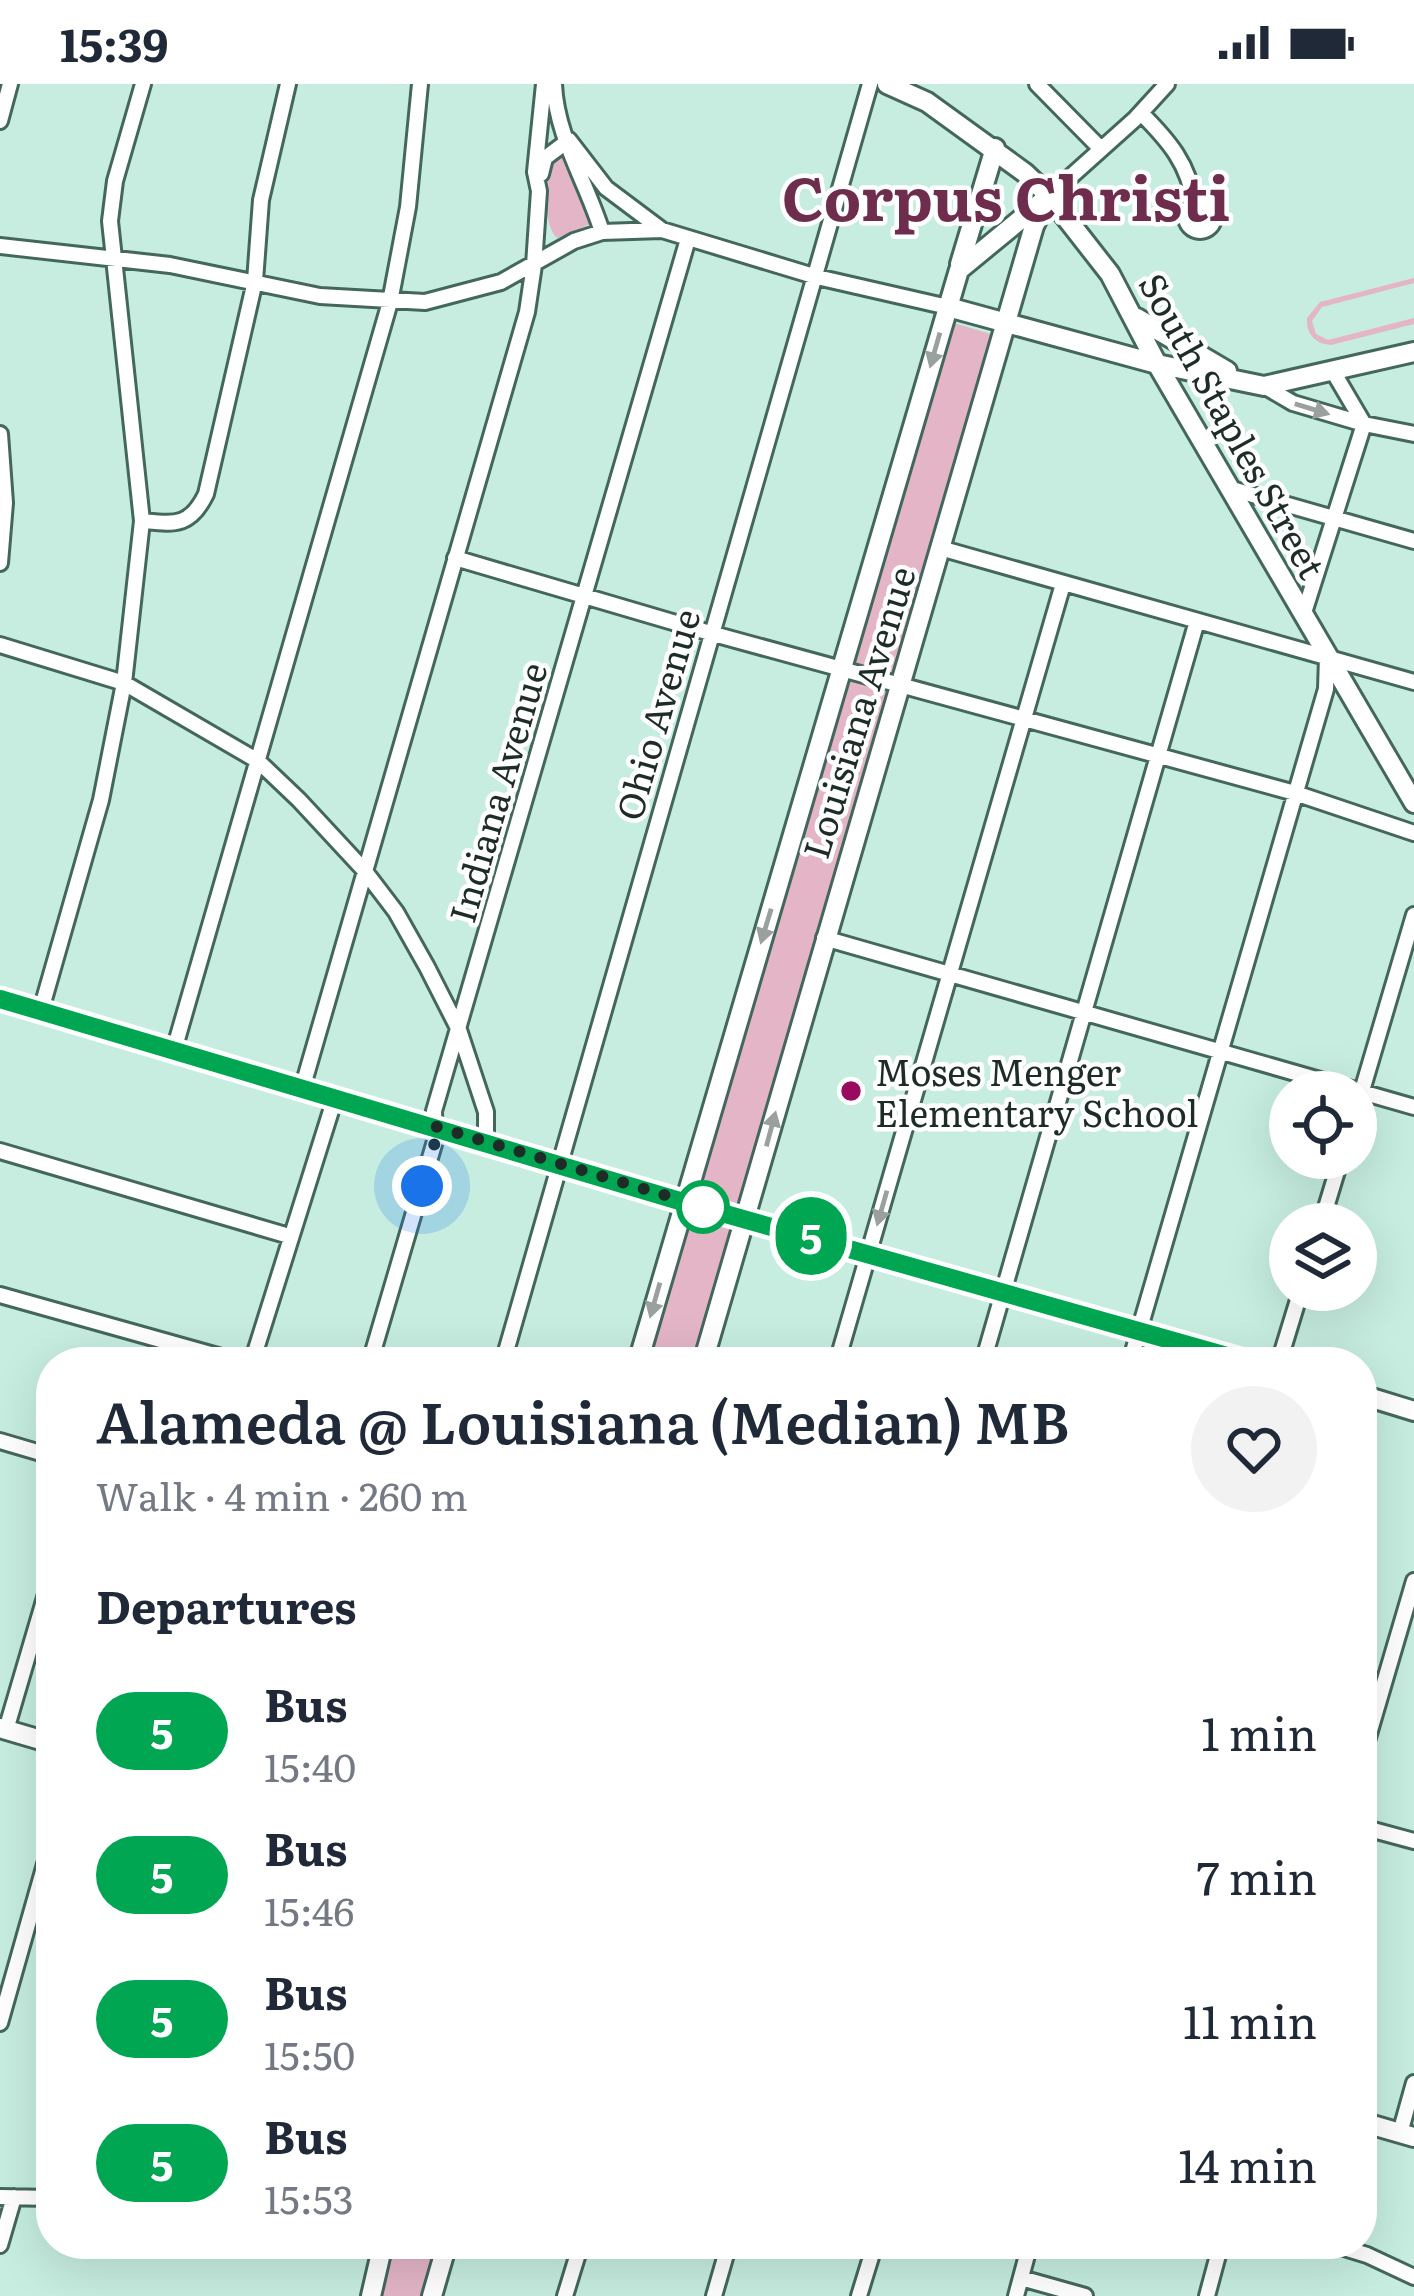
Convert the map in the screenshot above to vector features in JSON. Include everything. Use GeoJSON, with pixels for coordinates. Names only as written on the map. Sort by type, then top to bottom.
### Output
{"type":"FeatureCollection","features":[{"type":"Feature","properties":{"kind":"main road","name":"South Staples Street"},"geometry":{"type":"LineString","coordinates":[[887,84],[927,102],[994,148],[1049,196],[1110,274],[1157,364],[1414,803]]}},
{"type":"Feature","properties":{"kind":"main road","name":"Louisiana Avenue"},"geometry":{"type":"LineString","coordinates":[[642,1347],[994,148]]}},
{"type":"Feature","properties":{"kind":"main road","name":"Louisiana Avenue"},"geometry":{"type":"LineString","coordinates":[[708,1347],[1034,226],[1049,196]]}},
{"type":"Feature","properties":{"kind":"main road"},"geometry":{"type":"LineString","coordinates":[[958,270],[1049,196]]}},
{"type":"Feature","properties":{"kind":"main road"},"geometry":{"type":"LineString","coordinates":[[948,307],[1157,364],[1255,384],[1334,373],[1414,352]]}},
{"type":"Feature","properties":{"kind":"main road"},"geometry":{"type":"LineString","coordinates":[[1133,316],[1255,384]]}},
{"type":"Feature","properties":{"kind":"main road"},"geometry":{"type":"LineString","coordinates":[[0,999],[683,1202],[1195,1347]]}},
{"type":"Feature","properties":{"kind":"main road"},"geometry":{"type":"LineString","coordinates":[[1377,1400],[1414,1411]]}},
{"type":"Feature","properties":{"kind":"main road"},"geometry":{"type":"LineString","coordinates":[[3,1729],[36,1739]]}},
{"type":"Feature","properties":{"kind":"main road"},"geometry":{"type":"LineString","coordinates":[[1377,2126],[1407,2135]]}},
{"type":"Feature","properties":{"kind":"main road"},"geometry":{"type":"LineString","coordinates":[[371,2294],[379,2259]]}},
{"type":"Feature","properties":{"kind":"main road"},"geometry":{"type":"LineString","coordinates":[[432,2296],[443,2259]]}},
{"type":"Feature","properties":{"kind":"street"},"geometry":{"type":"LineString","coordinates":[[0,121],[10,84]]}},
{"type":"Feature","properties":{"kind":"street"},"geometry":{"type":"LineString","coordinates":[[41,1010],[101,800],[124,683],[142,521],[112,258],[115,181],[143,84]]}},
{"type":"Feature","properties":{"kind":"street"},"geometry":{"type":"LineString","coordinates":[[142,521],[182,521],[197,513],[206,494],[254,281],[261,200],[288,84]]}},
{"type":"Feature","properties":{"kind":"street"},"geometry":{"type":"LineString","coordinates":[[174,1051],[390,302],[409,207],[420,84]]}},
{"type":"Feature","properties":{"kind":"street"},"geometry":{"type":"LineString","coordinates":[[539,191],[535,172],[544,84]]}},
{"type":"Feature","properties":{"kind":"street"},"geometry":{"type":"LineString","coordinates":[[554,84],[555,104],[569,140],[606,188],[662,230],[817,277],[948,307]]}},
{"type":"Feature","properties":{"kind":"street","name":"Ohio Avenue"},"geometry":{"type":"LineString","coordinates":[[507,1347],[870,84]]}},
{"type":"Feature","properties":{"kind":"street"},"geometry":{"type":"LineString","coordinates":[[1037,84],[1099,147]]}},
{"type":"Feature","properties":{"kind":"street"},"geometry":{"type":"LineString","coordinates":[[1049,196],[1167,84]]}},
{"type":"Feature","properties":{"kind":"street"},"geometry":{"type":"LineString","coordinates":[[1141,113],[1171,142],[1182,161],[1194,204]]}},
{"type":"Feature","properties":{"kind":"street"},"geometry":{"type":"LineString","coordinates":[[302,1089],[527,312],[545,158],[569,140]]}},
{"type":"Feature","properties":{"kind":"street"},"geometry":{"type":"LineString","coordinates":[[569,140],[569,152],[602,232]]}},
{"type":"Feature","properties":{"kind":"street"},"geometry":{"type":"LineString","coordinates":[[0,246],[112,258],[320,296],[425,302],[462,296],[602,232],[662,230]]}},
{"type":"Feature","properties":{"kind":"street","name":"Indiana Avenue"},"geometry":{"type":"LineString","coordinates":[[374,1347],[435,1142],[434,1111],[688,239]]}},
{"type":"Feature","properties":{"kind":"street"},"geometry":{"type":"LineString","coordinates":[[1304,616],[1364,424],[1334,373]]}},
{"type":"Feature","properties":{"kind":"street"},"geometry":{"type":"LineString","coordinates":[[1255,384],[1293,403],[1414,434]]}},
{"type":"Feature","properties":{"kind":"street"},"geometry":{"type":"LineString","coordinates":[[0,434],[5,502],[0,562]]}},
{"type":"Feature","properties":{"kind":"street"},"geometry":{"type":"LineString","coordinates":[[1232,489],[1414,541]]}},
{"type":"Feature","properties":{"kind":"street"},"geometry":{"type":"LineString","coordinates":[[940,548],[1414,682]]}},
{"type":"Feature","properties":{"kind":"street"},"geometry":{"type":"LineString","coordinates":[[454,558],[1159,754],[1414,833]]}},
{"type":"Feature","properties":{"kind":"street"},"geometry":{"type":"LineString","coordinates":[[841,1347],[1064,584]]}},
{"type":"Feature","properties":{"kind":"street"},"geometry":{"type":"LineString","coordinates":[[987,1347],[1197,621]]}},
{"type":"Feature","properties":{"kind":"street"},"geometry":{"type":"LineString","coordinates":[[0,645],[124,683],[258,761],[364,870],[396,912],[459,1030],[486,1112],[486,1141]]}},
{"type":"Feature","properties":{"kind":"street"},"geometry":{"type":"LineString","coordinates":[[1134,1347],[1326,688],[1328,658]]}},
{"type":"Feature","properties":{"kind":"street"},"geometry":{"type":"LineString","coordinates":[[1368,1071],[1414,915]]}},
{"type":"Feature","properties":{"kind":"street"},"geometry":{"type":"LineString","coordinates":[[824,938],[1286,1071]]}},
{"type":"Feature","properties":{"kind":"street"},"geometry":{"type":"LineString","coordinates":[[1377,1096],[1414,1107]]}},
{"type":"Feature","properties":{"kind":"street"},"geometry":{"type":"LineString","coordinates":[[256,1347],[335,1098]]}},
{"type":"Feature","properties":{"kind":"street"},"geometry":{"type":"LineString","coordinates":[[0,1151],[289,1236]]}},
{"type":"Feature","properties":{"kind":"street"},"geometry":{"type":"LineString","coordinates":[[0,1295],[185,1347]]}},
{"type":"Feature","properties":{"kind":"street"},"geometry":{"type":"LineString","coordinates":[[1284,1347],[1295,1311]]}},
{"type":"Feature","properties":{"kind":"street"},"geometry":{"type":"LineString","coordinates":[[0,1441],[36,1452]]}},
{"type":"Feature","properties":{"kind":"street"},"geometry":{"type":"LineString","coordinates":[[1377,1708],[1414,1581]]}},
{"type":"Feature","properties":{"kind":"street"},"geometry":{"type":"LineString","coordinates":[[3,1729],[36,1624]]}},
{"type":"Feature","properties":{"kind":"street"},"geometry":{"type":"LineString","coordinates":[[1377,1831],[1414,1841]]}},
{"type":"Feature","properties":{"kind":"street"},"geometry":{"type":"LineString","coordinates":[[0,2023],[36,1896]]}},
{"type":"Feature","properties":{"kind":"street"},"geometry":{"type":"LineString","coordinates":[[1407,2135],[1414,2083]]}},
{"type":"Feature","properties":{"kind":"street"},"geometry":{"type":"LineString","coordinates":[[0,2246],[7,2197]]}},
{"type":"Feature","properties":{"kind":"street"},"geometry":{"type":"LineString","coordinates":[[566,2296],[576,2259]]}},
{"type":"Feature","properties":{"kind":"street"},"geometry":{"type":"LineString","coordinates":[[714,2296],[725,2259]]}},
{"type":"Feature","properties":{"kind":"street"},"geometry":{"type":"LineString","coordinates":[[860,2296],[870,2259]]}},
{"type":"Feature","properties":{"kind":"street"},"geometry":{"type":"LineString","coordinates":[[1016,2296],[1026,2259]]}},
{"type":"Feature","properties":{"kind":"street"},"geometry":{"type":"LineString","coordinates":[[1207,2296],[1217,2259]]}},
{"type":"Feature","properties":{"kind":"street"},"geometry":{"type":"LineString","coordinates":[[1377,2259],[1414,2277]]}},
{"type":"Feature","properties":{"kind":"street"},"geometry":{"type":"LineString","coordinates":[[1022,2278],[1085,2296]]}},
{"type":"Feature","properties":{"kind":"shaded area"},"geometry":{"type":"Polygon","coordinates":[[[558,154],[566,158],[593,223],[557,238],[546,195],[549,170],[558,154]]]}},
{"type":"Feature","properties":{"kind":"shaded area"},"geometry":{"type":"Polygon","coordinates":[[[1414,278],[1414,283],[1322,307],[1312,321],[1316,334],[1328,340],[1414,318],[1414,324],[1331,345],[1320,343],[1310,333],[1307,318],[1320,302],[1414,278]]]}},
{"type":"Feature","properties":{"kind":"shaded area"},"geometry":{"type":"Polygon","coordinates":[[[954,323],[994,335],[700,1347],[654,1347],[954,323]]]}},
{"type":"Feature","properties":{"kind":"shaded area"},"geometry":{"type":"Polygon","coordinates":[[[392,2259],[438,2259],[427,2296],[381,2296],[392,2259]]]}},
{"type":"Feature","properties":{"kind":"bus line","name":"5"},"geometry":{"type":"LineString","coordinates":[[0,999],[683,1202],[1196,1347]]}},
{"type":"Feature","properties":{"kind":"place","name":"Moses Menger Elementary School"},"geometry":{"type":"Point","coordinates":[851,1091]}},
{"type":"Feature","properties":{"kind":"district","name":"Corpus Christi"},"geometry":{"type":"Point","coordinates":[1006,194]}},
{"type":"Feature","properties":{"kind":"route"},"geometry":{"type":"LineString","coordinates":[[422,1186],[435,1142],[434,1126],[715,1210],[703,1207]]}}]}
